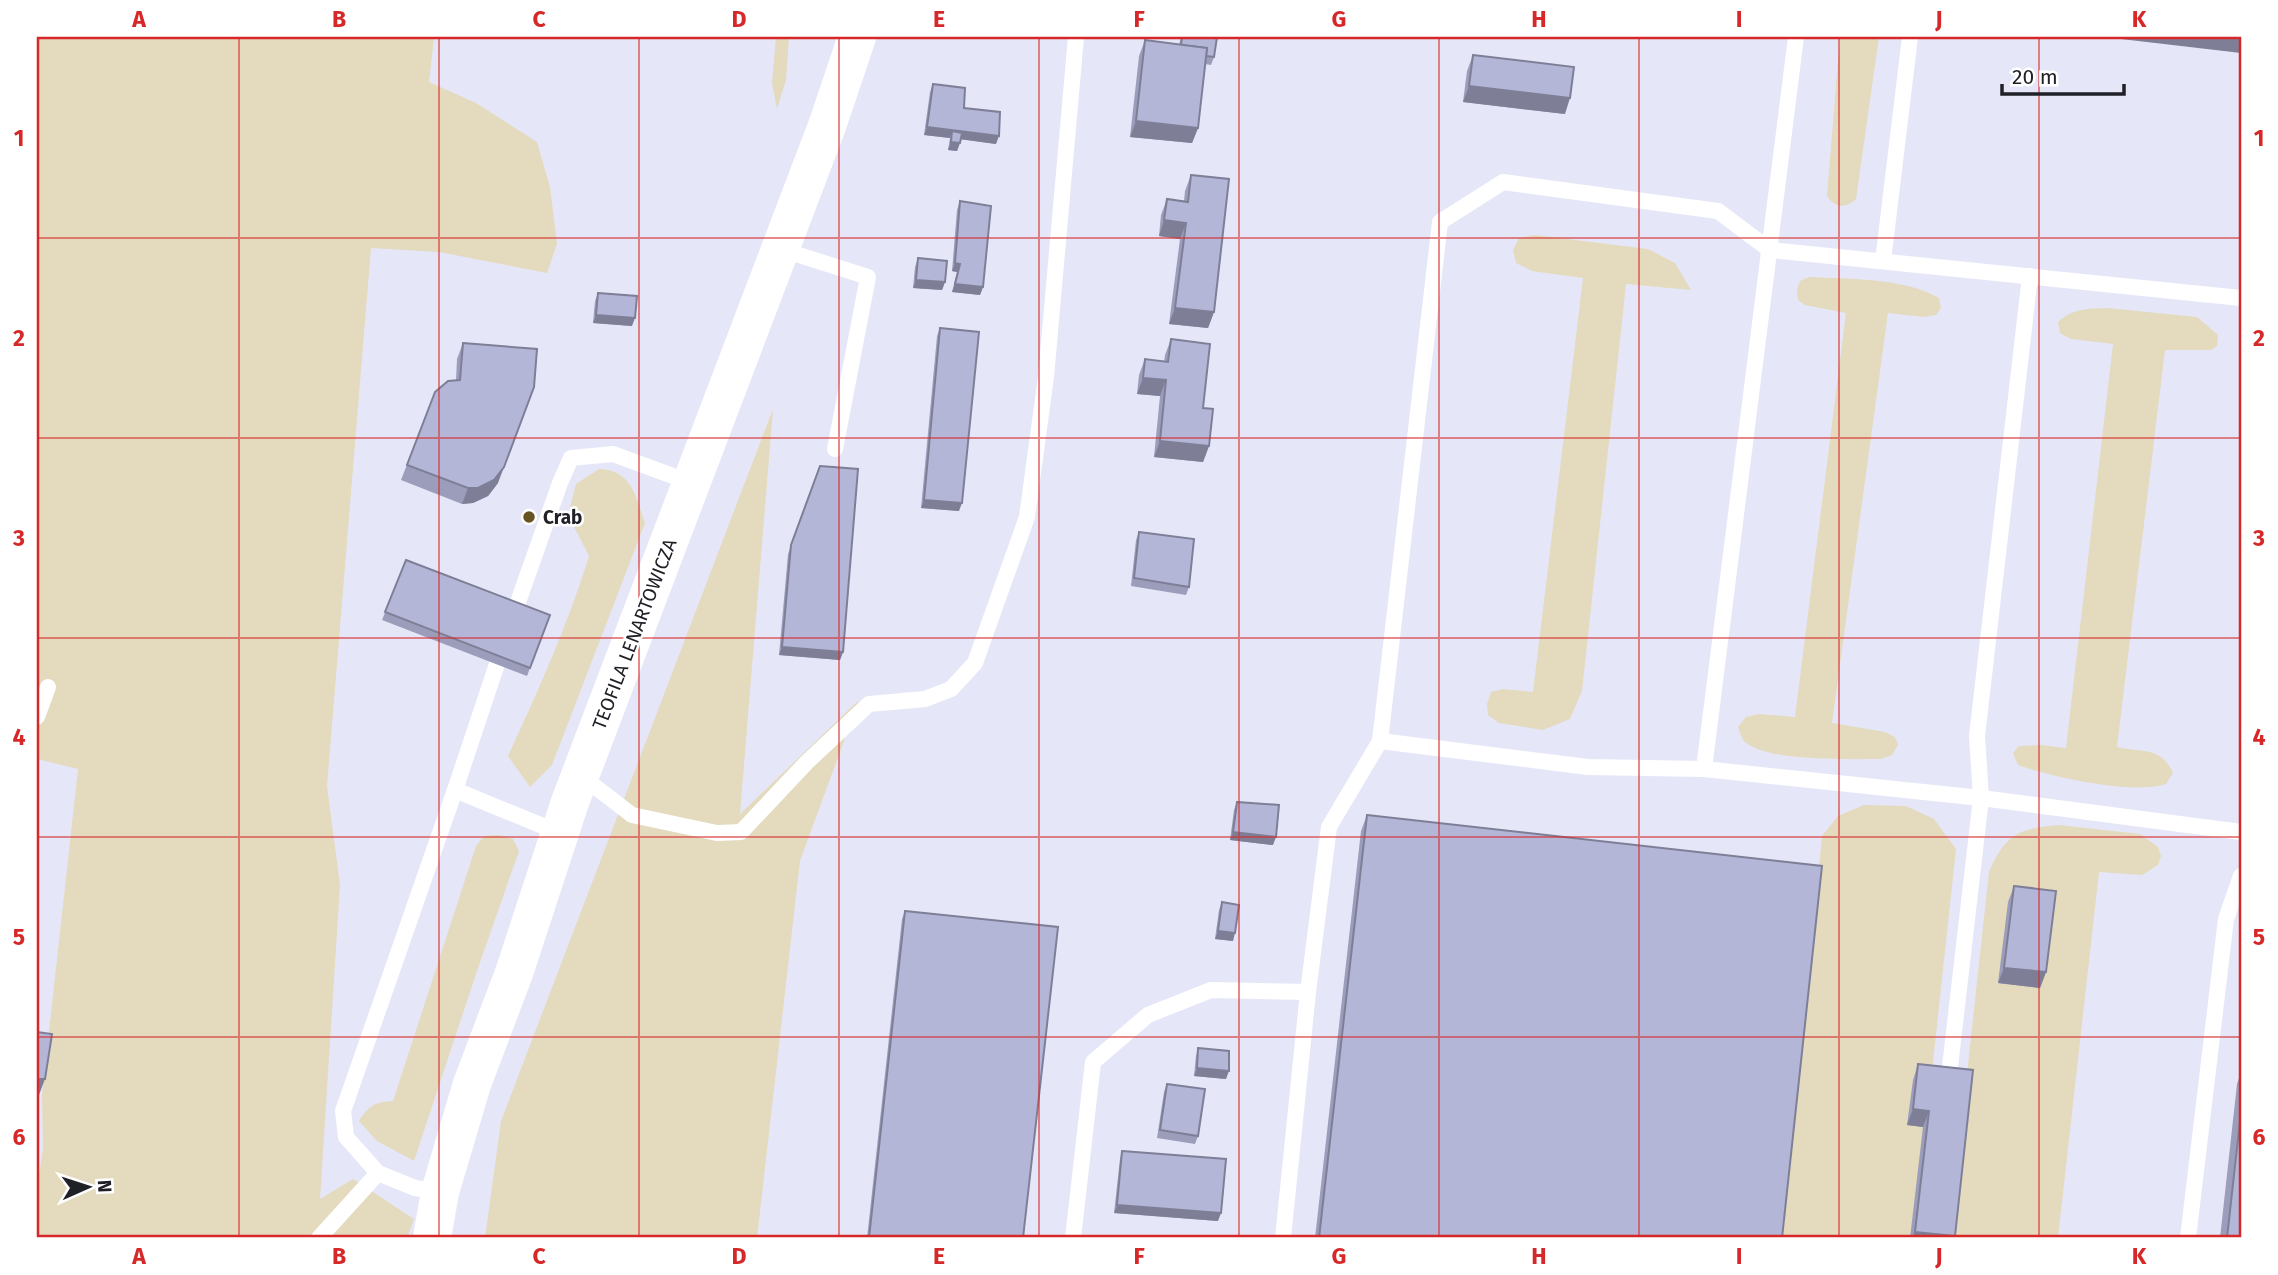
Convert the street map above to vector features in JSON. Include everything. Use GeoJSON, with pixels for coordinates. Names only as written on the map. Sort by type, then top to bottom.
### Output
{"type":"FeatureCollection","features":[{"type":"Feature","properties":{"kind":"street","name":"TEOFILA LENARTOWICZA"},"geometry":{"type":"LineString","coordinates":[[432,1238],[440,1192],[472,1084],[514,973],[580,775],[827,126],[857,37]]}},
{"type":"Feature","properties":{"kind":"lane"},"geometry":{"type":"LineString","coordinates":[[580,775],[632,815],[718,833],[741,831],[807,762],[869,704],[925,699],[951,689],[975,663],[1027,517],[1046,377],[1076,37]]}},
{"type":"Feature","properties":{"kind":"lane"},"geometry":{"type":"LineString","coordinates":[[1703,769],[1796,37]]}},
{"type":"Feature","properties":{"kind":"lane"},"geometry":{"type":"LineString","coordinates":[[1883,261],[1910,37]]}},
{"type":"Feature","properties":{"kind":"lane"},"geometry":{"type":"LineString","coordinates":[[1283,1238],[1308,992],[1329,827],[1380,741],[1440,222],[1503,182],[1718,211],[1770,250],[2241,298]]}},
{"type":"Feature","properties":{"kind":"lane"},"geometry":{"type":"LineString","coordinates":[[780,249],[867,277],[835,449]]}},
{"type":"Feature","properties":{"kind":"lane"},"geometry":{"type":"LineString","coordinates":[[1948,1084],[1981,798],[1977,736],[2030,275]]}},
{"type":"Feature","properties":{"kind":"lane"},"geometry":{"type":"LineString","coordinates":[[440,1192],[415,1188],[378,1173],[346,1137],[343,1111],[560,483],[571,457],[613,454],[692,483]]}},
{"type":"Feature","properties":{"kind":"lane"},"geometry":{"type":"LineString","coordinates":[[37,717],[48,687]]}},
{"type":"Feature","properties":{"kind":"lane"},"geometry":{"type":"LineString","coordinates":[[1380,741],[1588,767],[1703,769],[1981,798],[2241,832]]}},
{"type":"Feature","properties":{"kind":"lane"},"geometry":{"type":"LineString","coordinates":[[455,790],[560,833]]}},
{"type":"Feature","properties":{"kind":"lane"},"geometry":{"type":"LineString","coordinates":[[2188,1238],[2226,919],[2241,876]]}},
{"type":"Feature","properties":{"kind":"lane"},"geometry":{"type":"LineString","coordinates":[[1073,1238],[1093,1062],[1148,1015],[1211,990],[1308,992]]}},
{"type":"Feature","properties":{"kind":"lane"},"geometry":{"type":"LineString","coordinates":[[318,1238],[378,1173]]}},
{"type":"Feature","properties":{"kind":"shaded area"},"geometry":{"type":"Polygon","coordinates":[[[37,37],[434,37],[429,82],[476,103],[537,142],[550,187],[557,244],[547,273],[439,252],[371,248],[327,786],[340,885],[320,1199],[353,1179],[414,1219],[407,1238],[37,1238],[37,1189],[43,1148],[42,1095],[78,769],[37,759],[37,37]]]}},
{"type":"Feature","properties":{"kind":"shaded area"},"geometry":{"type":"Polygon","coordinates":[[[776,37],[789,37],[786,80],[777,109],[772,83],[776,37]]]}},
{"type":"Feature","properties":{"kind":"shaded area"},"geometry":{"type":"Polygon","coordinates":[[[1840,37],[1879,37],[1856,199],[1841,206],[1827,196],[1840,37]]]}},
{"type":"Feature","properties":{"kind":"shaded area"},"geometry":{"type":"Polygon","coordinates":[[[1535,235],[1648,249],[1675,263],[1691,290],[1626,284],[1582,691],[1570,719],[1543,730],[1499,723],[1488,715],[1487,704],[1491,692],[1503,689],[1533,692],[1583,278],[1532,271],[1516,263],[1513,250],[1519,238],[1535,235]]]}},
{"type":"Feature","properties":{"kind":"shaded area"},"geometry":{"type":"Polygon","coordinates":[[[1809,277],[1893,283],[1925,291],[1939,298],[1941,308],[1936,315],[1924,317],[1888,313],[1832,723],[1885,732],[1895,737],[1898,745],[1892,755],[1881,759],[1810,758],[1772,753],[1745,742],[1738,727],[1746,717],[1759,714],[1795,717],[1846,313],[1805,305],[1798,300],[1800,281],[1809,277]]]}},
{"type":"Feature","properties":{"kind":"shaded area"},"geometry":{"type":"Polygon","coordinates":[[[2107,308],[2197,317],[2218,335],[2217,346],[2211,350],[2165,350],[2117,747],[2150,752],[2163,758],[2173,773],[2166,784],[2152,787],[2113,786],[2050,775],[2018,765],[2013,753],[2019,746],[2066,748],[2113,344],[2071,339],[2060,333],[2058,322],[2075,312],[2107,308]]]}},
{"type":"Feature","properties":{"kind":"shaded area"},"geometry":{"type":"Polygon","coordinates":[[[773,409],[740,814],[859,700],[800,861],[757,1238],[485,1238],[501,1121],[773,409]]]}},
{"type":"Feature","properties":{"kind":"shaded area"},"geometry":{"type":"Polygon","coordinates":[[[599,469],[619,474],[626,480],[635,495],[645,523],[552,765],[530,787],[508,756],[562,633],[589,556],[568,515],[576,484],[599,469]]]}},
{"type":"Feature","properties":{"kind":"shaded area"},"geometry":{"type":"Polygon","coordinates":[[[1864,805],[1906,806],[1934,819],[1956,849],[1914,1238],[1782,1238],[1822,836],[1838,816],[1864,805]]]}},
{"type":"Feature","properties":{"kind":"shaded area"},"geometry":{"type":"Polygon","coordinates":[[[2059,825],[2140,834],[2158,847],[2161,856],[2158,865],[2142,875],[2099,872],[2058,1238],[1949,1238],[1989,872],[2001,849],[2015,835],[2034,828],[2059,825]]]}},
{"type":"Feature","properties":{"kind":"shaded area"},"geometry":{"type":"Polygon","coordinates":[[[499,835],[513,839],[519,851],[414,1161],[377,1141],[359,1121],[373,1106],[393,1101],[476,846],[484,836],[499,835]]]}},
{"type":"Feature","properties":{"kind":"building"},"geometry":{"type":"Polygon","coordinates":[[[1182,37],[1217,37],[1214,57],[1206,56],[1207,48],[1181,45],[1182,37]]]}},
{"type":"Feature","properties":{"kind":"building"},"geometry":{"type":"Polygon","coordinates":[[[1145,40],[1207,48],[1198,128],[1136,121],[1145,40]]]}},
{"type":"Feature","properties":{"kind":"building"},"geometry":{"type":"Polygon","coordinates":[[[1473,55],[1574,67],[1570,98],[1469,86],[1473,55]]]}},
{"type":"Feature","properties":{"kind":"building"},"geometry":{"type":"Polygon","coordinates":[[[933,84],[965,88],[964,108],[1000,112],[999,136],[927,127],[933,84]]]}},
{"type":"Feature","properties":{"kind":"building"},"geometry":{"type":"Polygon","coordinates":[[[952,131],[962,133],[960,143],[951,142],[952,131]]]}},
{"type":"Feature","properties":{"kind":"building"},"geometry":{"type":"Polygon","coordinates":[[[1191,175],[1229,179],[1214,312],[1175,308],[1186,223],[1164,220],[1167,199],[1188,202],[1191,175]]]}},
{"type":"Feature","properties":{"kind":"building"},"geometry":{"type":"Polygon","coordinates":[[[960,201],[991,206],[983,287],[955,284],[960,264],[955,263],[960,201]]]}},
{"type":"Feature","properties":{"kind":"building"},"geometry":{"type":"Polygon","coordinates":[[[918,258],[947,261],[945,282],[916,280],[918,258]]]}},
{"type":"Feature","properties":{"kind":"building"},"geometry":{"type":"Polygon","coordinates":[[[598,293],[637,296],[635,318],[596,315],[598,293]]]}},
{"type":"Feature","properties":{"kind":"building"},"geometry":{"type":"Polygon","coordinates":[[[940,328],[979,332],[962,503],[924,500],[940,328]]]}},
{"type":"Feature","properties":{"kind":"building"},"geometry":{"type":"Polygon","coordinates":[[[1171,339],[1210,344],[1203,408],[1213,409],[1209,446],[1160,441],[1166,380],[1143,378],[1145,359],[1168,362],[1171,339]]]}},
{"type":"Feature","properties":{"kind":"building"},"geometry":{"type":"Polygon","coordinates":[[[463,343],[537,349],[534,387],[504,467],[494,480],[478,488],[468,488],[407,465],[435,392],[448,381],[460,380],[463,343]]]}},
{"type":"Feature","properties":{"kind":"building"},"geometry":{"type":"Polygon","coordinates":[[[820,466],[858,469],[843,652],[782,647],[791,545],[820,466]]]}},
{"type":"Feature","properties":{"kind":"building"},"geometry":{"type":"Polygon","coordinates":[[[1139,532],[1194,539],[1189,587],[1134,578],[1139,532]]]}},
{"type":"Feature","properties":{"kind":"building"},"geometry":{"type":"Polygon","coordinates":[[[406,560],[550,615],[530,668],[385,612],[406,560]]]}},
{"type":"Feature","properties":{"kind":"building"},"geometry":{"type":"Polygon","coordinates":[[[1237,802],[1279,805],[1276,837],[1233,832],[1237,802]]]}},
{"type":"Feature","properties":{"kind":"building"},"geometry":{"type":"Polygon","coordinates":[[[1367,815],[1822,866],[1782,1238],[1319,1238],[1367,815]]]}},
{"type":"Feature","properties":{"kind":"building"},"geometry":{"type":"Polygon","coordinates":[[[2014,886],[2056,891],[2046,972],[2004,968],[2014,886]]]}},
{"type":"Feature","properties":{"kind":"building"},"geometry":{"type":"Polygon","coordinates":[[[1222,902],[1239,905],[1235,933],[1218,931],[1222,902]]]}},
{"type":"Feature","properties":{"kind":"building"},"geometry":{"type":"Polygon","coordinates":[[[905,911],[1058,927],[1023,1238],[869,1238],[905,911]]]}},
{"type":"Feature","properties":{"kind":"building"},"geometry":{"type":"Polygon","coordinates":[[[37,1032],[52,1034],[45,1079],[37,1079],[37,1032]]]}},
{"type":"Feature","properties":{"kind":"building"},"geometry":{"type":"Polygon","coordinates":[[[1198,1048],[1229,1051],[1229,1071],[1197,1068],[1198,1048]]]}},
{"type":"Feature","properties":{"kind":"building"},"geometry":{"type":"Polygon","coordinates":[[[1918,1064],[1973,1070],[1955,1236],[1915,1232],[1929,1111],[1913,1109],[1918,1064]]]}},
{"type":"Feature","properties":{"kind":"building"},"geometry":{"type":"Polygon","coordinates":[[[1167,1084],[1205,1089],[1198,1136],[1160,1130],[1167,1084]]]}},
{"type":"Feature","properties":{"kind":"building"},"geometry":{"type":"Polygon","coordinates":[[[2241,1112],[2241,1238],[2227,1238],[2241,1112]]]}},
{"type":"Feature","properties":{"kind":"building"},"geometry":{"type":"Polygon","coordinates":[[[1122,1151],[1226,1159],[1221,1213],[1117,1205],[1122,1151]]]}},
{"type":"Feature","properties":{"kind":"place","name":"Crab"},"geometry":{"type":"Point","coordinates":[529,517]}}]}
